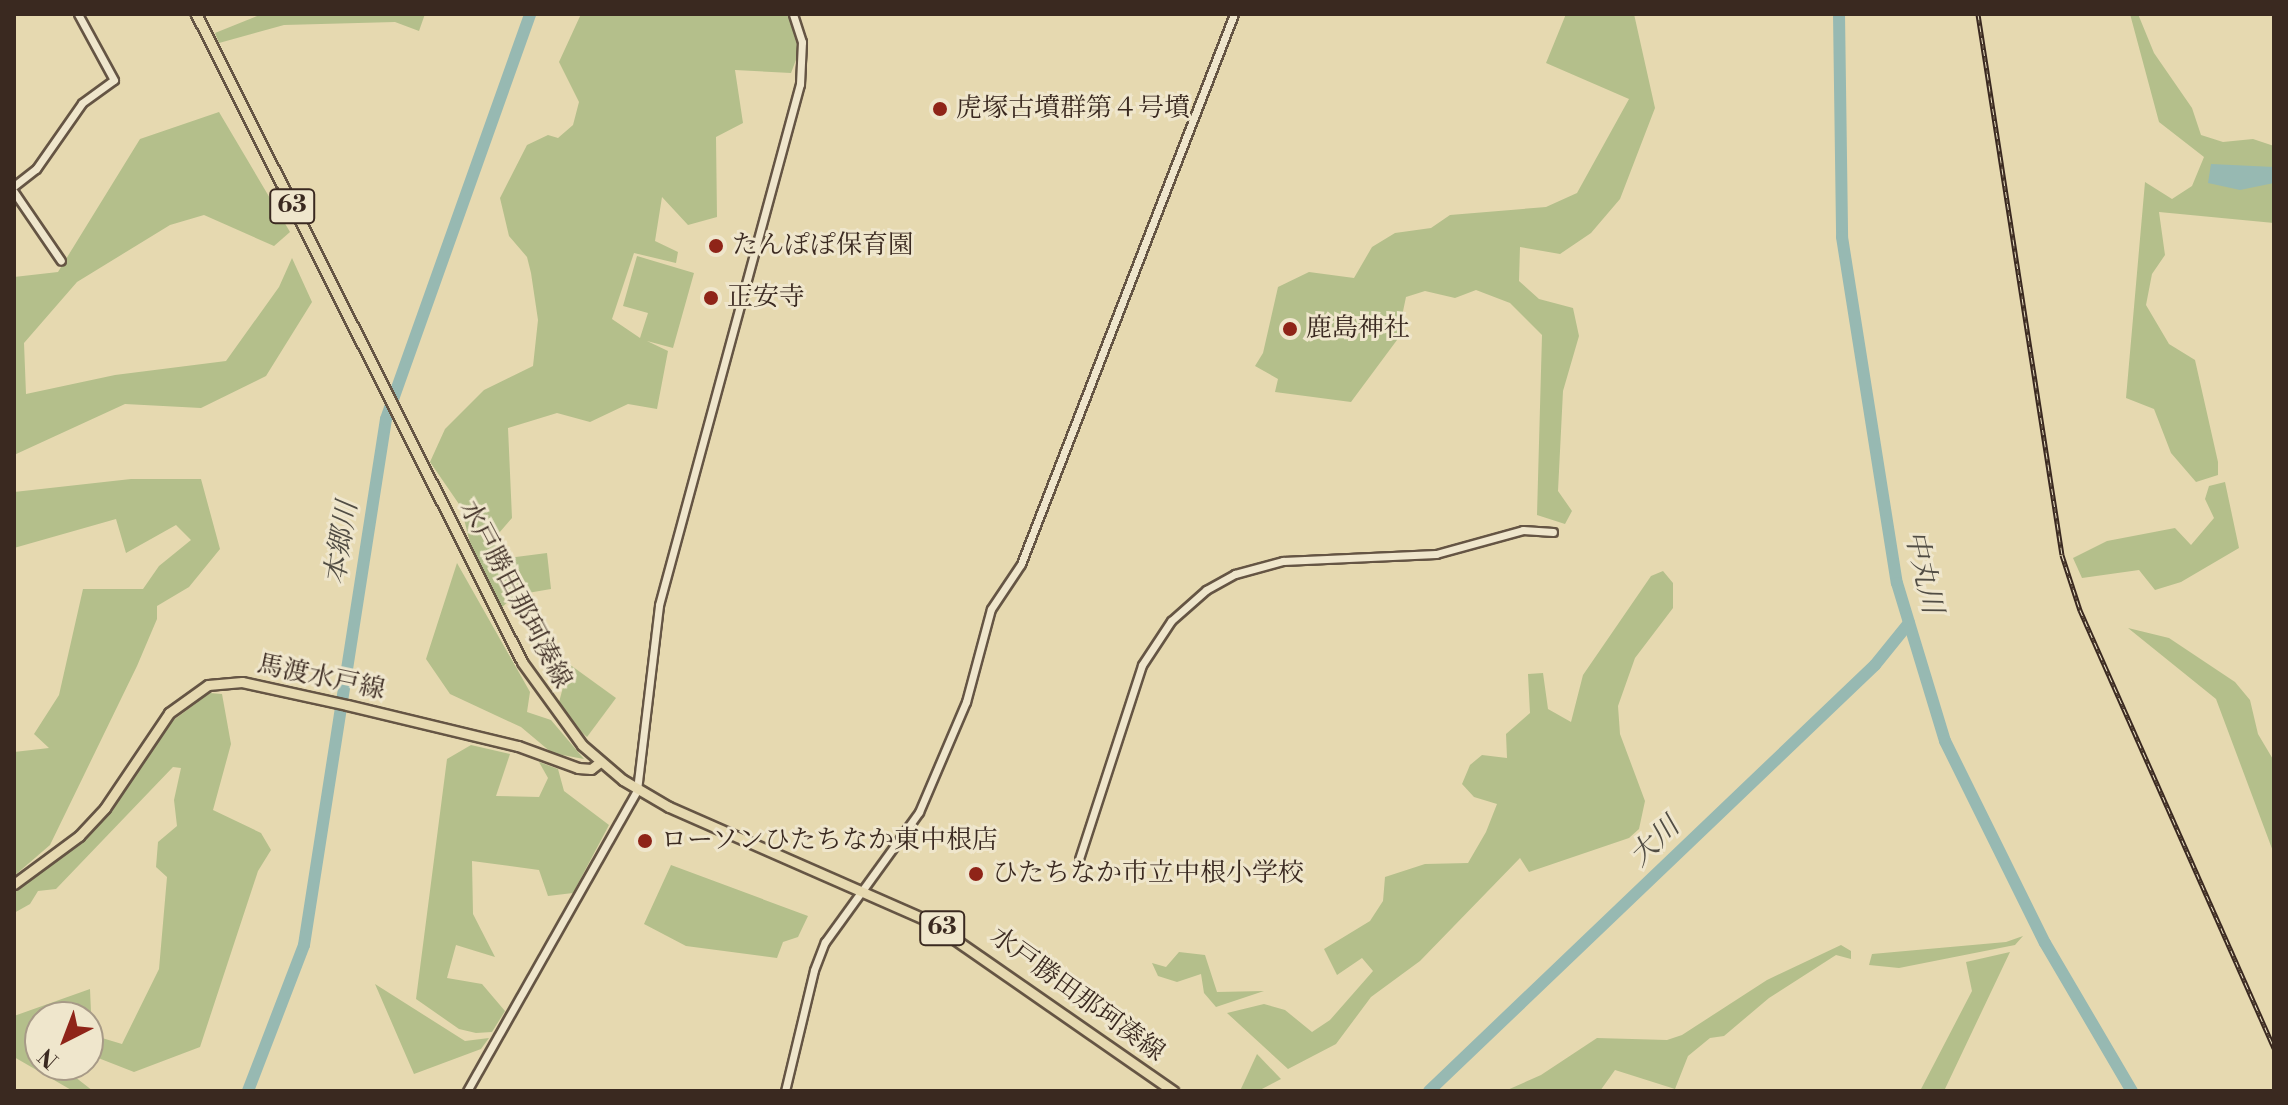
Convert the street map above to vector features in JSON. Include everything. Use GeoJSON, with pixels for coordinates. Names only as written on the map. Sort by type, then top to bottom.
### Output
{"type":"FeatureCollection","features":[{"type":"Feature","properties":{"kind":"main road","name":"水戸勝田那珂湊線"},"geometry":{"type":"LineString","coordinates":[[196,14],[531,679],[600,762],[637,790],[927,920],[969,945],[1173,1091]]}},
{"type":"Feature","properties":{"kind":"main road","name":"馬渡水戸線"},"geometry":{"type":"LineString","coordinates":[[14,884],[79,836],[105,808],[169,713],[189,694],[208,685],[242,682],[343,704],[518,746],[578,768],[591,769],[600,762]]}},
{"type":"Feature","properties":{"kind":"street"},"geometry":{"type":"LineString","coordinates":[[61,261],[14,189],[36,169],[82,103],[114,80],[78,14]]}},
{"type":"Feature","properties":{"kind":"street"},"geometry":{"type":"LineString","coordinates":[[467,1091],[637,790],[659,605],[800,84],[802,42],[793,14]]}},
{"type":"Feature","properties":{"kind":"street"},"geometry":{"type":"LineString","coordinates":[[785,1091],[814,970],[825,942],[919,812],[966,702],[991,609],[1021,564],[1234,14]]}},
{"type":"Feature","properties":{"kind":"street"},"geometry":{"type":"LineString","coordinates":[[1079,859],[1142,665],[1171,621],[1206,590],[1235,574],[1283,561],[1436,554],[1523,530],[1553,532]]}},
{"type":"Feature","properties":{"kind":"green space"},"geometry":{"type":"Polygon","coordinates":[[[262,14],[425,14],[419,31],[395,22],[284,25],[219,43],[215,33],[262,14]]]}},
{"type":"Feature","properties":{"kind":"green space"},"geometry":{"type":"Polygon","coordinates":[[[581,14],[788,14],[799,52],[791,73],[735,70],[743,123],[716,137],[717,217],[688,225],[662,197],[655,241],[678,252],[676,263],[634,253],[612,319],[640,338],[648,313],[623,306],[637,256],[694,273],[673,348],[647,341],[668,351],[657,409],[628,404],[590,422],[557,413],[508,428],[512,518],[499,533],[497,545],[507,558],[547,553],[551,589],[516,595],[501,608],[471,547],[461,507],[430,462],[445,429],[484,390],[533,366],[538,320],[531,273],[527,257],[509,236],[500,198],[527,145],[548,135],[558,138],[573,125],[579,102],[559,62],[581,14]]]}},
{"type":"Feature","properties":{"kind":"green space"},"geometry":{"type":"Polygon","coordinates":[[[1566,14],[1634,14],[1655,108],[1620,199],[1591,233],[1560,254],[1520,247],[1519,281],[1539,299],[1573,308],[1579,336],[1563,391],[1558,491],[1572,511],[1565,524],[1537,515],[1542,335],[1510,303],[1476,290],[1455,298],[1425,291],[1406,297],[1397,340],[1351,402],[1275,392],[1278,379],[1255,366],[1263,353],[1278,287],[1309,272],[1354,278],[1372,247],[1395,233],[1431,228],[1450,215],[1546,207],[1577,193],[1629,99],[1546,63],[1566,14]]]}},
{"type":"Feature","properties":{"kind":"green space"},"geometry":{"type":"Polygon","coordinates":[[[2130,14],[2138,14],[2154,53],[2192,108],[2201,135],[2223,142],[2253,139],[2274,146],[2274,223],[2159,212],[2165,255],[2152,274],[2146,305],[2169,344],[2195,360],[2218,462],[2218,475],[2196,482],[2171,453],[2154,409],[2126,398],[2145,182],[2172,199],[2192,186],[2204,157],[2159,122],[2130,14]]]}},
{"type":"Feature","properties":{"kind":"green space"},"geometry":{"type":"Polygon","coordinates":[[[219,112],[290,232],[274,246],[204,215],[170,225],[77,282],[24,343],[26,394],[115,375],[226,361],[279,287],[292,258],[312,302],[266,376],[201,408],[125,404],[14,455],[14,277],[58,272],[140,139],[219,112]]]}},
{"type":"Feature","properties":{"kind":"green space"},"geometry":{"type":"Polygon","coordinates":[[[131,479],[201,479],[220,549],[189,587],[157,606],[157,619],[137,666],[50,845],[14,876],[14,752],[49,748],[34,734],[59,695],[83,589],[143,589],[159,566],[191,540],[176,525],[126,553],[116,519],[14,548],[14,492],[131,479]]]}},
{"type":"Feature","properties":{"kind":"green space"},"geometry":{"type":"Polygon","coordinates":[[[2225,482],[2239,548],[2181,582],[2155,590],[2139,570],[2082,578],[2073,558],[2107,541],[2175,528],[2191,545],[2214,518],[2205,499],[2209,486],[2225,482]]]}},
{"type":"Feature","properties":{"kind":"green space"},"geometry":{"type":"Polygon","coordinates":[[[457,563],[530,692],[527,712],[551,720],[584,759],[552,753],[521,727],[450,694],[426,659],[457,563]]]}},
{"type":"Feature","properties":{"kind":"green space"},"geometry":{"type":"Polygon","coordinates":[[[1663,571],[1673,583],[1673,608],[1635,658],[1618,706],[1620,734],[1645,801],[1639,829],[1629,838],[1529,872],[1520,858],[1420,961],[1371,997],[1336,1044],[1288,1069],[1227,1013],[1264,1004],[1285,1010],[1312,1032],[1330,1020],[1373,971],[1362,958],[1337,975],[1324,949],[1370,921],[1383,901],[1385,877],[1425,864],[1468,863],[1486,832],[1497,804],[1474,797],[1462,784],[1470,765],[1482,755],[1507,758],[1506,734],[1530,713],[1528,674],[1543,673],[1548,709],[1571,722],[1583,675],[1651,576],[1663,571]]]}},
{"type":"Feature","properties":{"kind":"green space"},"geometry":{"type":"Polygon","coordinates":[[[2128,628],[2169,638],[2235,682],[2250,700],[2258,734],[2274,761],[2274,854],[2216,699],[2128,628]]]}},
{"type":"Feature","properties":{"kind":"green space"},"geometry":{"type":"Polygon","coordinates":[[[569,664],[616,698],[587,737],[557,710],[569,664]]]}},
{"type":"Feature","properties":{"kind":"green space"},"geometry":{"type":"Polygon","coordinates":[[[210,693],[222,694],[231,744],[213,810],[261,833],[271,850],[258,871],[200,1047],[134,1072],[104,1060],[104,1039],[122,1044],[159,969],[167,877],[156,867],[158,842],[177,826],[174,800],[181,768],[173,767],[56,889],[38,891],[30,904],[14,913],[14,892],[85,839],[117,803],[171,722],[210,693]]]}},
{"type":"Feature","properties":{"kind":"green space"},"geometry":{"type":"Polygon","coordinates":[[[471,745],[510,754],[496,796],[539,797],[548,778],[539,762],[558,769],[564,791],[609,825],[573,893],[548,896],[539,870],[472,861],[473,914],[495,957],[456,945],[447,978],[482,984],[505,1011],[492,1032],[476,1033],[459,1029],[416,999],[447,759],[471,745]]]}},
{"type":"Feature","properties":{"kind":"green space"},"geometry":{"type":"Polygon","coordinates":[[[671,865],[808,916],[798,937],[783,942],[777,958],[686,946],[644,924],[671,865]]]}},
{"type":"Feature","properties":{"kind":"green space"},"geometry":{"type":"Polygon","coordinates":[[[2023,936],[2015,945],[1899,968],[1869,965],[1872,954],[2006,942],[2023,936]]]}},
{"type":"Feature","properties":{"kind":"green space"},"geometry":{"type":"Polygon","coordinates":[[[1841,945],[1851,951],[1851,959],[1836,955],[1769,998],[1724,1036],[1710,1038],[1688,1056],[1675,1089],[1615,1070],[1600,1091],[1505,1091],[1541,1075],[1597,1038],[1667,1040],[1682,1035],[1767,980],[1841,945]]]}},
{"type":"Feature","properties":{"kind":"green space"},"geometry":{"type":"Polygon","coordinates":[[[1179,952],[1205,955],[1217,992],[1264,991],[1216,1007],[1204,993],[1201,974],[1177,982],[1158,976],[1152,963],[1166,967],[1179,952]]]}},
{"type":"Feature","properties":{"kind":"green space"},"geometry":{"type":"Polygon","coordinates":[[[2010,952],[1944,1091],[1920,1091],[1972,991],[1966,962],[2010,952]]]}},
{"type":"Feature","properties":{"kind":"green space"},"geometry":{"type":"Polygon","coordinates":[[[375,984],[465,1041],[489,1038],[481,1049],[414,1074],[375,984]]]}},
{"type":"Feature","properties":{"kind":"green space"},"geometry":{"type":"Polygon","coordinates":[[[90,989],[91,1001],[56,1001],[90,989]]]}},
{"type":"Feature","properties":{"kind":"green space"},"geometry":{"type":"Polygon","coordinates":[[[24,1012],[24,1063],[14,1057],[14,1016],[24,1012]]]}},
{"type":"Feature","properties":{"kind":"green space"},"geometry":{"type":"Polygon","coordinates":[[[1257,1054],[1281,1079],[1258,1091],[1240,1091],[1257,1054]]]}},
{"type":"Feature","properties":{"kind":"green space"},"geometry":{"type":"Polygon","coordinates":[[[56,1081],[80,1081],[93,1091],[73,1091],[56,1081]]]}},
{"type":"Feature","properties":{"kind":"water"},"geometry":{"type":"Polygon","coordinates":[[[2211,164],[2274,167],[2274,183],[2240,190],[2208,183],[2211,164]]]}},
{"type":"Feature","properties":{"kind":"waterway","name":"本郷川"},"geometry":{"type":"LineString","coordinates":[[248,1091],[304,945],[386,419],[530,14]]}},
{"type":"Feature","properties":{"kind":"waterway","name":"中丸川"},"geometry":{"type":"LineString","coordinates":[[1839,14],[1842,237],[1897,583],[1945,741],[2045,943],[2132,1091]]}},
{"type":"Feature","properties":{"kind":"waterway","name":"大川"},"geometry":{"type":"LineString","coordinates":[[1429,1091],[1875,665],[1909,623]]}},
{"type":"Feature","properties":{"kind":"railway"},"geometry":{"type":"LineString","coordinates":[[1978,14],[2062,555],[2080,610],[2274,1048]]}},
{"type":"Feature","properties":{"kind":"place","name":"虎塚古墳群第４号墳"},"geometry":{"type":"Point","coordinates":[940,109]}},
{"type":"Feature","properties":{"kind":"place","name":"たんぽぽ保育園"},"geometry":{"type":"Point","coordinates":[716,246]}},
{"type":"Feature","properties":{"kind":"place","name":"正安寺"},"geometry":{"type":"Point","coordinates":[711,298]}},
{"type":"Feature","properties":{"kind":"place","name":"鹿島神社"},"geometry":{"type":"Point","coordinates":[1290,329]}},
{"type":"Feature","properties":{"kind":"place","name":"ローソンひたちなか東中根店"},"geometry":{"type":"Point","coordinates":[645,841]}},
{"type":"Feature","properties":{"kind":"place","name":"ひたちなか市立中根小学校"},"geometry":{"type":"Point","coordinates":[976,874]}}]}
